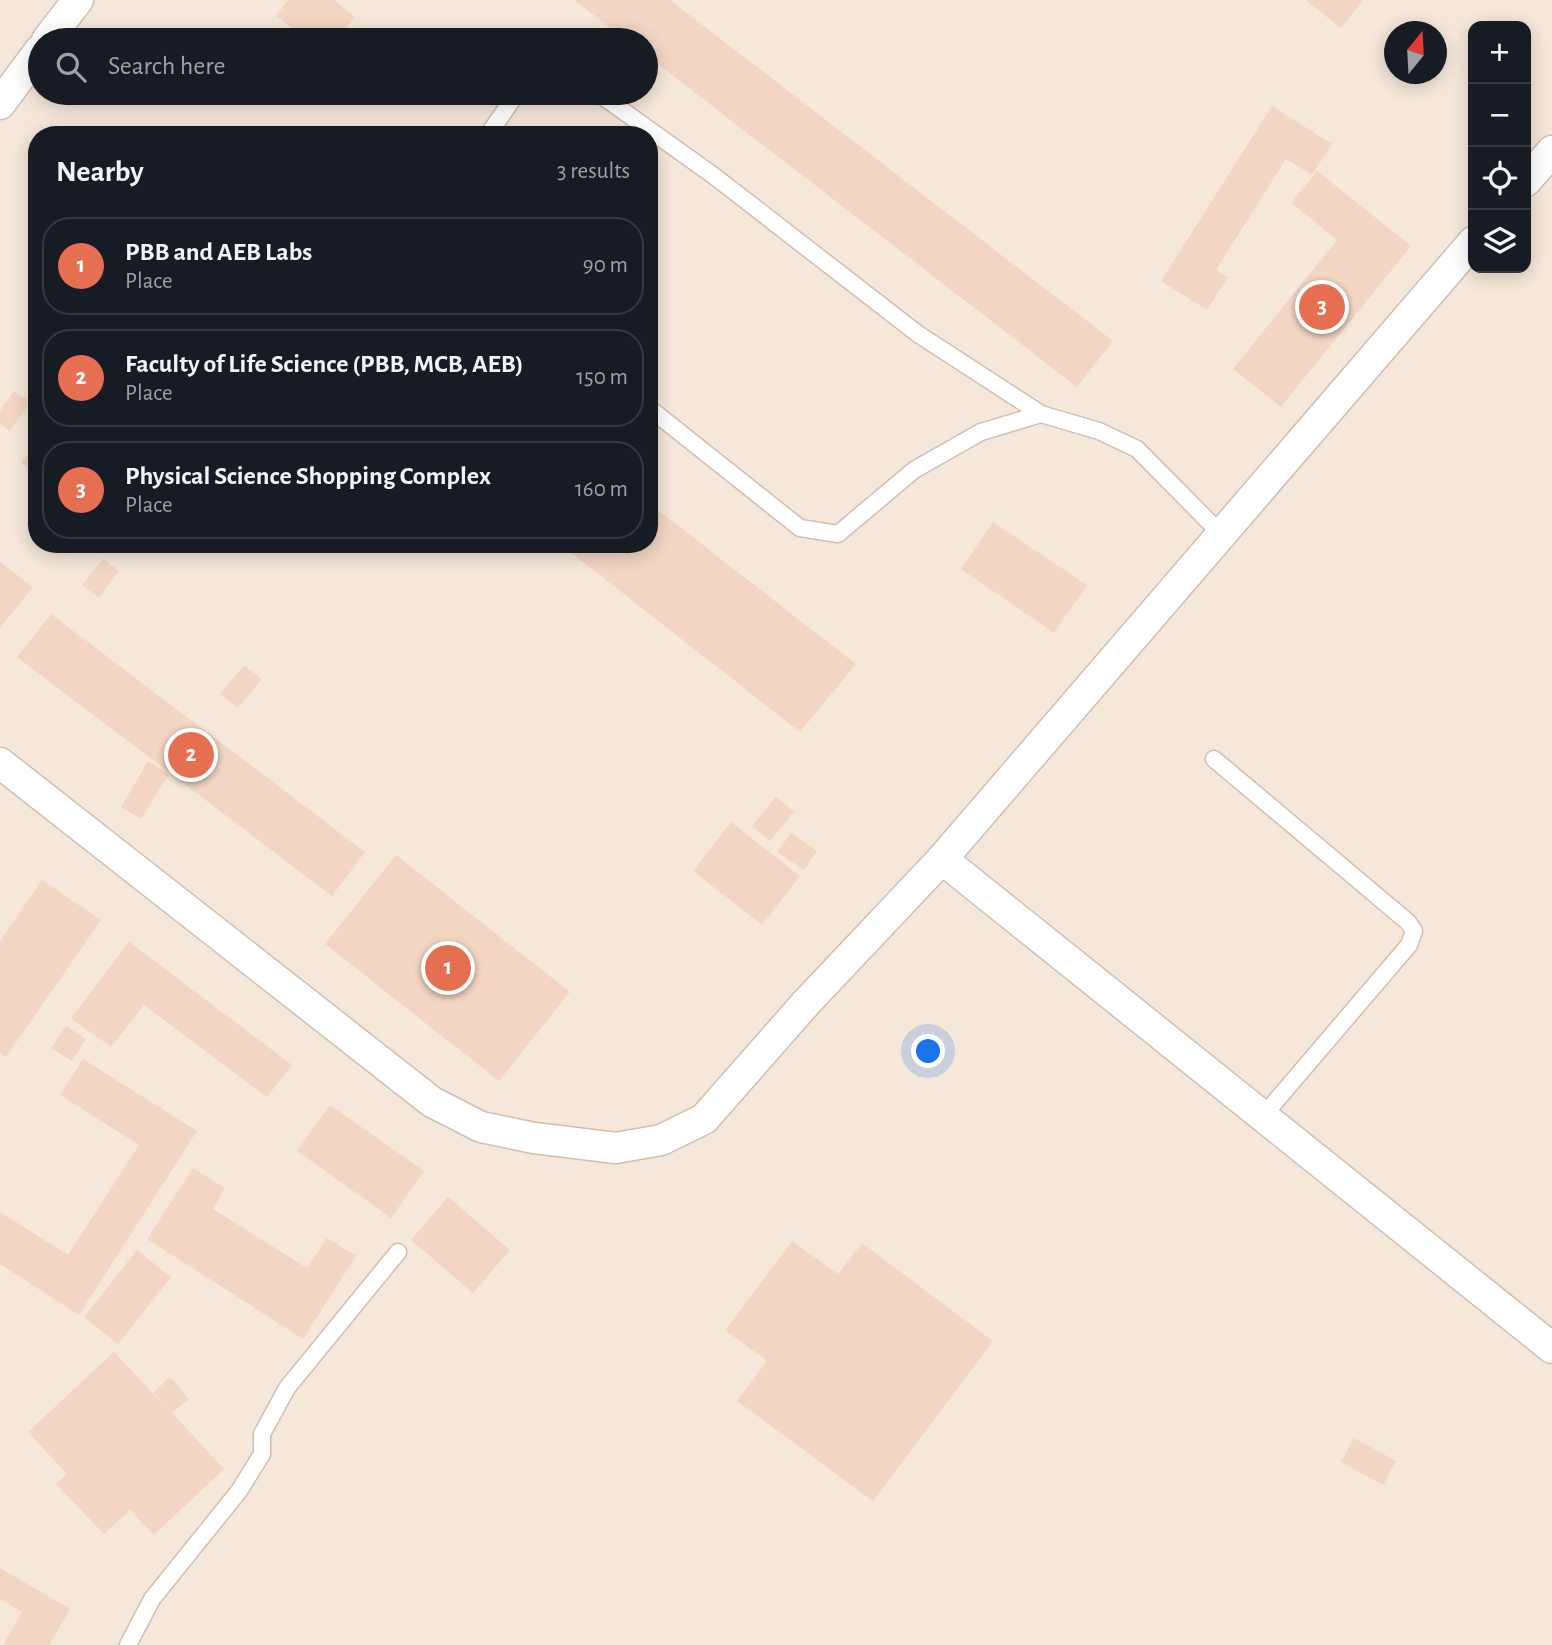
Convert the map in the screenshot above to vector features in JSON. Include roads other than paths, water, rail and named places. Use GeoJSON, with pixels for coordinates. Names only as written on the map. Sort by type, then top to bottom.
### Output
{"type":"FeatureCollection","features":[{"type":"Feature","properties":{"kind":"street"},"geometry":{"type":"LineString","coordinates":[[56,28],[78,0]]}},
{"type":"Feature","properties":{"kind":"street"},"geometry":{"type":"LineString","coordinates":[[3,93],[28,64]]}},
{"type":"Feature","properties":{"kind":"street"},"geometry":{"type":"LineString","coordinates":[[1531,175],[1552,151]]}},
{"type":"Feature","properties":{"kind":"street"},"geometry":{"type":"LineString","coordinates":[[0,763],[432,1102],[481,1127],[534,1138],[616,1148],[661,1140],[704,1119],[806,1003],[942,859],[1223,536],[1468,248]]}},
{"type":"Feature","properties":{"kind":"street"},"geometry":{"type":"LineString","coordinates":[[942,859],[1552,1348]]}},
{"type":"Feature","properties":{"kind":"lane"},"geometry":{"type":"LineString","coordinates":[[494,126],[509,105]]}},
{"type":"Feature","properties":{"kind":"lane"},"geometry":{"type":"LineString","coordinates":[[615,105],[644,126]]}},
{"type":"Feature","properties":{"kind":"lane"},"geometry":{"type":"LineString","coordinates":[[658,136],[918,334],[1041,414],[1099,431],[1137,449],[1223,536]]}},
{"type":"Feature","properties":{"kind":"lane"},"geometry":{"type":"LineString","coordinates":[[658,415],[800,528],[838,534],[914,470],[981,432],[1041,414]]}},
{"type":"Feature","properties":{"kind":"lane"},"geometry":{"type":"LineString","coordinates":[[1214,759],[1408,922],[1414,931],[1409,945],[1263,1116]]}},
{"type":"Feature","properties":{"kind":"lane"},"geometry":{"type":"LineString","coordinates":[[128,1645],[152,1599],[239,1491],[262,1454],[262,1434],[287,1388],[398,1252]]}},
{"type":"Feature","properties":{"kind":"place","name":"Physical Science Shopping Complex"},"geometry":{"type":"Point","coordinates":[1322,307]}},
{"type":"Feature","properties":{"kind":"place","name":"Faculty of Life Science (PBB, MCB, AEB)"},"geometry":{"type":"Point","coordinates":[191,755]}},
{"type":"Feature","properties":{"kind":"place","name":"PBB and AEB Labs"},"geometry":{"type":"Point","coordinates":[448,968]}}]}
